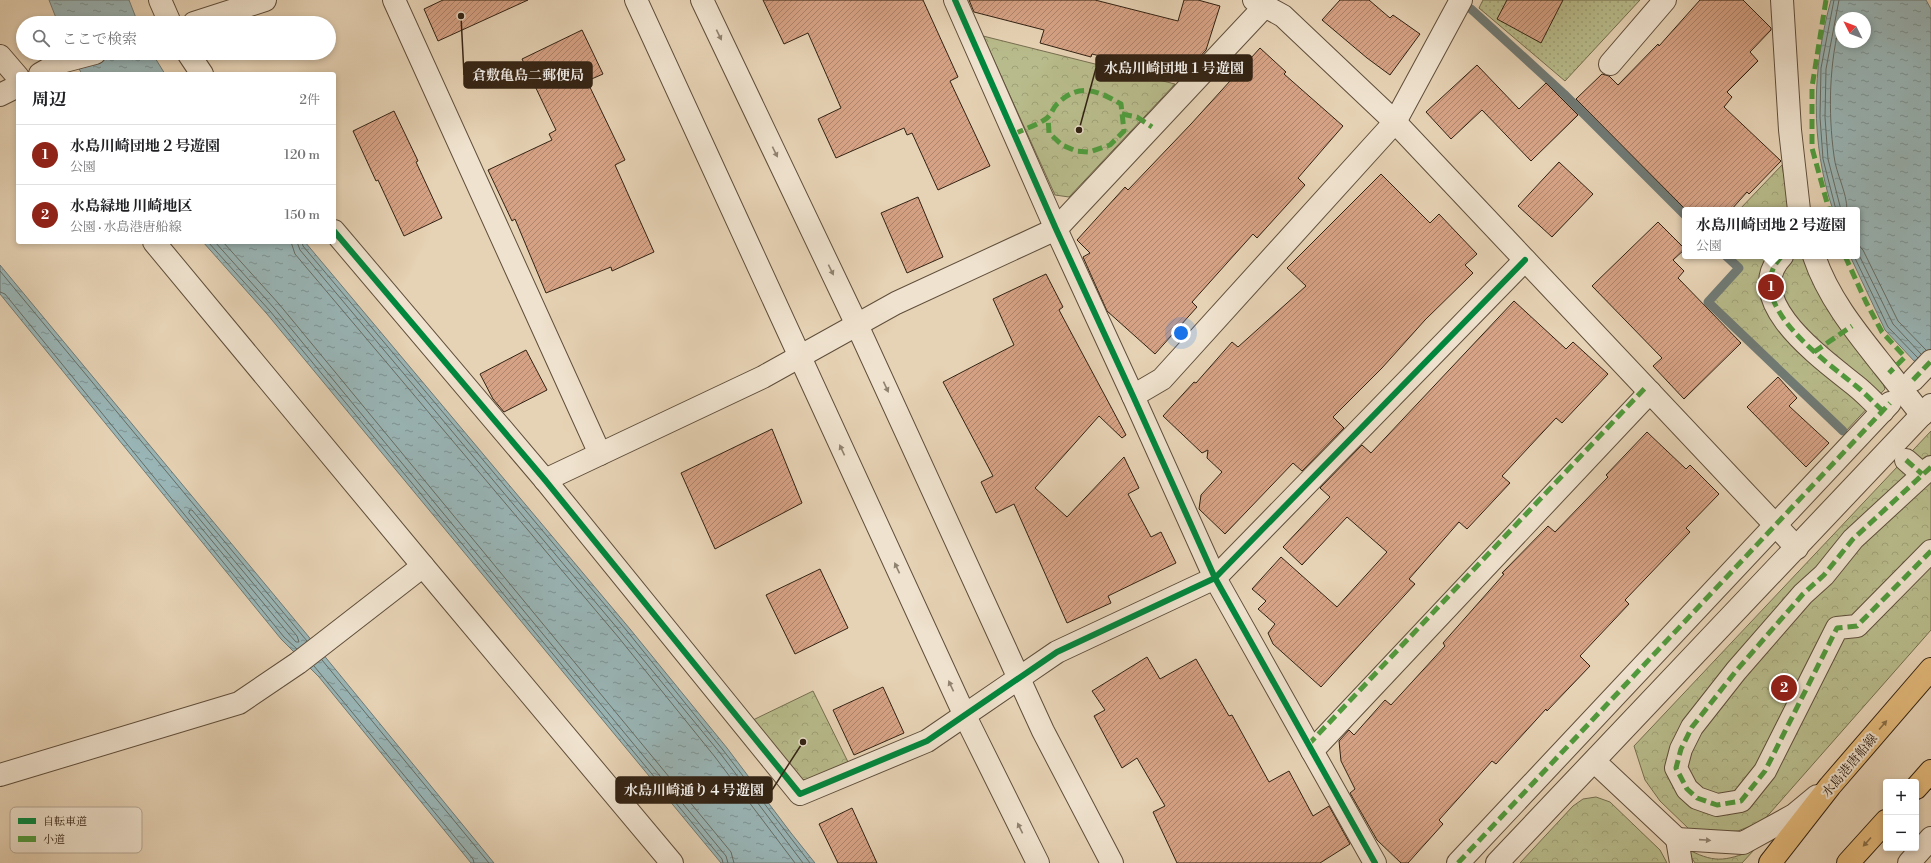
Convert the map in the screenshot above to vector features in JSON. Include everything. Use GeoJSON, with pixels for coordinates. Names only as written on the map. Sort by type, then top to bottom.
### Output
{"type":"FeatureCollection","features":[{"type":"Feature","properties":{"kind":"main road","name":"水島港唐船線"},"geometry":{"type":"LineString","coordinates":[[1770,863],[1830,786],[1931,669]]}},
{"type":"Feature","properties":{"kind":"main road"},"geometry":{"type":"LineString","coordinates":[[1919,785],[1931,771]]}},
{"type":"Feature","properties":{"kind":"main road"},"geometry":{"type":"LineString","coordinates":[[1848,863],[1883,824]]}},
{"type":"Feature","properties":{"kind":"street"},"geometry":{"type":"LineString","coordinates":[[160,0],[167,16]]}},
{"type":"Feature","properties":{"kind":"street"},"geometry":{"type":"LineString","coordinates":[[216,16],[265,0]]}},
{"type":"Feature","properties":{"kind":"street"},"geometry":{"type":"LineString","coordinates":[[394,0],[600,454]]}},
{"type":"Feature","properties":{"kind":"street"},"geometry":{"type":"LineString","coordinates":[[636,0],[964,716],[1038,863]]}},
{"type":"Feature","properties":{"kind":"street"},"geometry":{"type":"LineString","coordinates":[[702,0],[857,325],[1043,731],[1112,863]]}},
{"type":"Feature","properties":{"kind":"street"},"geometry":{"type":"LineString","coordinates":[[955,0],[1056,229],[1134,396],[1215,578],[1375,863]]}},
{"type":"Feature","properties":{"kind":"street"},"geometry":{"type":"LineString","coordinates":[[1134,396],[1162,379],[1395,122],[1461,0]]}},
{"type":"Feature","properties":{"kind":"street"},"geometry":{"type":"LineString","coordinates":[[1610,64],[1665,0]]}},
{"type":"Feature","properties":{"kind":"street"},"geometry":{"type":"LineString","coordinates":[[1782,0],[1790,130],[1799,207]]}},
{"type":"Feature","properties":{"kind":"street"},"geometry":{"type":"LineString","coordinates":[[545,480],[763,377],[896,303],[1056,229],[1259,3],[1283,16],[1395,122],[1797,548]]}},
{"type":"Feature","properties":{"kind":"street"},"geometry":{"type":"LineString","coordinates":[[0,56],[16,75]]}},
{"type":"Feature","properties":{"kind":"street"},"geometry":{"type":"LineString","coordinates":[[44,72],[61,62],[69,60]]}},
{"type":"Feature","properties":{"kind":"street"},"geometry":{"type":"LineString","coordinates":[[193,60],[201,72]]}},
{"type":"Feature","properties":{"kind":"street"},"geometry":{"type":"LineString","coordinates":[[0,95],[16,87]]}},
{"type":"Feature","properties":{"kind":"street"},"geometry":{"type":"LineString","coordinates":[[336,233],[545,480],[800,794],[927,741],[1057,652],[1215,578],[1525,260]]}},
{"type":"Feature","properties":{"kind":"street"},"geometry":{"type":"LineString","coordinates":[[156,244],[672,863]]}},
{"type":"Feature","properties":{"kind":"street"},"geometry":{"type":"LineString","coordinates":[[1458,863],[1887,407],[1856,386],[1802,341],[1779,312],[1771,294],[1772,272],[1780,259]]}},
{"type":"Feature","properties":{"kind":"street"},"geometry":{"type":"LineString","coordinates":[[1497,863],[1595,762],[1926,410],[1852,326],[1835,300],[1818,269],[1815,259]]}},
{"type":"Feature","properties":{"kind":"street"},"geometry":{"type":"LineString","coordinates":[[1310,748],[1648,390]]}},
{"type":"Feature","properties":{"kind":"street"},"geometry":{"type":"LineString","coordinates":[[1906,460],[1926,471],[1853,539],[1824,574],[1803,594],[1736,671],[1692,727],[1681,749],[1676,768],[1686,789],[1697,798],[1717,805],[1741,800],[1765,771],[1837,628],[1857,626],[1931,551]]}},
{"type":"Feature","properties":{"kind":"street"},"geometry":{"type":"LineString","coordinates":[[0,775],[239,702],[298,663],[423,566]]}},
{"type":"Feature","properties":{"kind":"street"},"geometry":{"type":"LineString","coordinates":[[1595,762],[1677,838],[1681,863]]}},
{"type":"Feature","properties":{"kind":"street"},"geometry":{"type":"LineString","coordinates":[[1677,838],[1743,843],[1794,814],[1830,786]]}},
{"type":"Feature","properties":{"kind":"street"},"geometry":{"type":"LineString","coordinates":[[1909,863],[1931,838]]}},
{"type":"Feature","properties":{"kind":"green space"},"geometry":{"type":"Polygon","coordinates":[[[1483,0],[1640,0],[1565,81],[1479,8],[1483,0]]]}},
{"type":"Feature","properties":{"kind":"green space"},"geometry":{"type":"Polygon","coordinates":[[[983,36],[1175,84],[1069,197],[1055,195],[983,36]]]}},
{"type":"Feature","properties":{"kind":"green space"},"geometry":{"type":"Polygon","coordinates":[[[1782,165],[1789,207],[1742,207],[1782,165]]]}},
{"type":"Feature","properties":{"kind":"green space"},"geometry":{"type":"Polygon","coordinates":[[[1733,259],[1805,259],[1827,305],[1842,331],[1880,374],[1885,389],[1846,431],[1710,302],[1742,268],[1733,259]]]}},
{"type":"Feature","properties":{"kind":"green space"},"geometry":{"type":"Polygon","coordinates":[[[1931,431],[1931,630],[1763,821],[1738,831],[1710,832],[1689,829],[1660,801],[1645,780],[1634,746],[1931,431]]]}},
{"type":"Feature","properties":{"kind":"green space"},"geometry":{"type":"Polygon","coordinates":[[[813,691],[849,764],[810,781],[796,778],[753,720],[813,691]]]}},
{"type":"Feature","properties":{"kind":"green space"},"geometry":{"type":"Polygon","coordinates":[[[1596,797],[1610,802],[1660,850],[1667,863],[1520,863],[1573,806],[1583,799],[1596,797]]]}},
{"type":"Feature","properties":{"kind":"green space"},"geometry":{"type":"Polygon","coordinates":[[[1685,848],[1704,856],[1719,859],[1734,857],[1754,850],[1742,863],[1695,863],[1685,848]]]}},
{"type":"Feature","properties":{"kind":"water"},"geometry":{"type":"Polygon","coordinates":[[[49,0],[129,0],[135,16],[55,16],[49,0]]]}},
{"type":"Feature","properties":{"kind":"water"},"geometry":{"type":"Polygon","coordinates":[[[1831,0],[1926,0],[1931,9],[1931,379],[1885,330],[1851,259],[1860,259],[1860,207],[1832,207],[1820,158],[1817,132],[1817,79],[1820,52],[1831,0]]]}},
{"type":"Feature","properties":{"kind":"water"},"geometry":{"type":"Polygon","coordinates":[[[74,60],[156,60],[164,72],[81,72],[74,60]]]}},
{"type":"Feature","properties":{"kind":"water"},"geometry":{"type":"Polygon","coordinates":[[[205,244],[307,244],[630,629],[727,748],[815,863],[721,863],[267,314],[205,244]]]}},
{"type":"Feature","properties":{"kind":"water"},"geometry":{"type":"Polygon","coordinates":[[[0,265],[304,631],[494,863],[471,863],[319,677],[281,639],[0,294],[0,265]]]}},
{"type":"Feature","properties":{"kind":"building"},"geometry":{"type":"Polygon","coordinates":[[[443,0],[528,0],[438,41],[424,9],[443,0]]]}},
{"type":"Feature","properties":{"kind":"building"},"geometry":{"type":"Polygon","coordinates":[[[763,0],[923,0],[958,77],[950,81],[990,166],[938,190],[912,133],[907,135],[904,128],[836,158],[818,119],[841,108],[808,33],[784,44],[763,0]]]}},
{"type":"Feature","properties":{"kind":"building"},"geometry":{"type":"Polygon","coordinates":[[[969,0],[1095,0],[1178,21],[1184,0],[1198,0],[1220,6],[1206,50],[1187,71],[1159,63],[1157,70],[1092,54],[1091,57],[1040,43],[1044,30],[974,12],[969,0]]]}},
{"type":"Feature","properties":{"kind":"building"},"geometry":{"type":"Polygon","coordinates":[[[1340,0],[1369,0],[1390,18],[1393,15],[1420,34],[1390,75],[1367,58],[1322,20],[1340,0]]]}},
{"type":"Feature","properties":{"kind":"building"},"geometry":{"type":"Polygon","coordinates":[[[1507,0],[1563,0],[1541,43],[1497,19],[1507,0]]]}},
{"type":"Feature","properties":{"kind":"building"},"geometry":{"type":"Polygon","coordinates":[[[1700,0],[1743,0],[1771,28],[1771,30],[1750,52],[1758,61],[1727,92],[1732,97],[1724,107],[1781,161],[1749,194],[1747,192],[1734,207],[1683,207],[1576,99],[1602,74],[1609,76],[1618,85],[1658,44],[1659,46],[1700,0]]]}},
{"type":"Feature","properties":{"kind":"building"},"geometry":{"type":"Polygon","coordinates":[[[582,30],[603,74],[587,81],[625,160],[615,165],[654,252],[612,271],[611,267],[546,293],[515,219],[512,221],[488,170],[552,140],[549,134],[556,130],[522,59],[582,30]]]}},
{"type":"Feature","properties":{"kind":"building"},"geometry":{"type":"Polygon","coordinates":[[[1260,48],[1286,72],[1284,74],[1343,126],[1298,178],[1305,185],[1257,238],[1253,234],[1192,302],[1197,307],[1155,354],[1107,311],[1083,257],[1090,253],[1077,240],[1125,187],[1128,190],[1191,124],[1260,48]]]}},
{"type":"Feature","properties":{"kind":"building"},"geometry":{"type":"Polygon","coordinates":[[[1477,65],[1519,109],[1546,83],[1578,115],[1531,161],[1482,110],[1451,139],[1426,112],[1477,65]]]}},
{"type":"Feature","properties":{"kind":"building"},"geometry":{"type":"Polygon","coordinates":[[[394,111],[418,161],[416,162],[442,218],[404,236],[353,131],[394,111]]]}},
{"type":"Feature","properties":{"kind":"building"},"geometry":{"type":"Polygon","coordinates":[[[1559,162],[1593,194],[1552,237],[1518,206],[1559,162]]]}},
{"type":"Feature","properties":{"kind":"building"},"geometry":{"type":"Polygon","coordinates":[[[1381,174],[1430,223],[1439,214],[1477,254],[1465,265],[1473,273],[1425,320],[1382,368],[1333,417],[1344,428],[1302,471],[1293,463],[1225,534],[1199,509],[1201,495],[1222,472],[1207,458],[1208,450],[1202,453],[1163,416],[1194,382],[1196,383],[1232,342],[1238,347],[1306,286],[1287,268],[1381,174]]]}},
{"type":"Feature","properties":{"kind":"building"},"geometry":{"type":"Polygon","coordinates":[[[918,197],[943,257],[907,273],[881,213],[918,197]]]}},
{"type":"Feature","properties":{"kind":"building"},"geometry":{"type":"Polygon","coordinates":[[[1658,222],[1682,246],[1682,252],[1673,260],[1684,271],[1678,278],[1741,343],[1684,399],[1653,366],[1662,358],[1592,286],[1658,222]]]}},
{"type":"Feature","properties":{"kind":"building"},"geometry":{"type":"Polygon","coordinates":[[[1046,274],[1063,307],[1059,310],[1126,435],[1122,438],[1099,416],[1035,488],[1067,517],[1124,457],[1139,488],[1128,494],[1151,537],[1161,532],[1176,563],[1108,596],[1111,603],[1067,623],[1014,504],[996,513],[981,482],[993,476],[943,382],[1014,345],[993,299],[1046,274]]]}},
{"type":"Feature","properties":{"kind":"building"},"geometry":{"type":"Polygon","coordinates":[[[1514,301],[1566,349],[1573,342],[1608,374],[1562,423],[1556,418],[1502,476],[1510,483],[1467,529],[1459,522],[1409,579],[1415,584],[1321,687],[1273,644],[1268,633],[1275,624],[1258,609],[1266,601],[1252,589],[1281,557],[1337,607],[1387,552],[1347,517],[1302,565],[1283,547],[1330,497],[1320,488],[1362,445],[1371,453],[1514,301]]]}},
{"type":"Feature","properties":{"kind":"building"},"geometry":{"type":"Polygon","coordinates":[[[526,350],[547,390],[504,412],[493,399],[480,374],[526,350]]]}},
{"type":"Feature","properties":{"kind":"building"},"geometry":{"type":"Polygon","coordinates":[[[1778,377],[1797,398],[1789,406],[1829,443],[1806,467],[1747,407],[1778,377]]]}},
{"type":"Feature","properties":{"kind":"building"},"geometry":{"type":"Polygon","coordinates":[[[772,429],[802,503],[715,549],[681,473],[772,429]]]}},
{"type":"Feature","properties":{"kind":"building"},"geometry":{"type":"Polygon","coordinates":[[[1647,432],[1686,469],[1690,465],[1719,494],[1686,528],[1690,532],[1625,600],[1629,604],[1580,656],[1590,666],[1547,711],[1546,709],[1496,764],[1492,761],[1439,820],[1443,824],[1408,863],[1401,863],[1377,840],[1350,793],[1355,789],[1341,761],[1339,741],[1349,730],[1354,735],[1385,700],[1391,705],[1445,646],[1443,643],[1504,574],[1502,573],[1548,526],[1555,532],[1608,477],[1606,475],[1647,432]]]}},
{"type":"Feature","properties":{"kind":"building"},"geometry":{"type":"Polygon","coordinates":[[[820,569],[848,628],[795,654],[766,595],[820,569]]]}},
{"type":"Feature","properties":{"kind":"building"},"geometry":{"type":"Polygon","coordinates":[[[1147,657],[1160,679],[1196,659],[1229,716],[1232,715],[1269,782],[1289,771],[1313,816],[1329,806],[1350,844],[1320,863],[1177,863],[1153,812],[1165,806],[1137,758],[1122,768],[1094,716],[1105,710],[1092,691],[1147,657]]]}},
{"type":"Feature","properties":{"kind":"building"},"geometry":{"type":"Polygon","coordinates":[[[883,687],[904,733],[854,755],[833,710],[883,687]]]}},
{"type":"Feature","properties":{"kind":"building"},"geometry":{"type":"Polygon","coordinates":[[[852,808],[877,863],[838,863],[819,824],[852,808]]]}},
{"type":"Feature","properties":{"kind":"waterway"},"geometry":{"type":"LineString","coordinates":[[1471,9],[1564,94],[1682,212]]}},
{"type":"Feature","properties":{"kind":"waterway"},"geometry":{"type":"LineString","coordinates":[[1729,259],[1739,268],[1708,302],[1843,431]]}},
{"type":"Feature","properties":{"kind":"marked path"},"geometry":{"type":"LineString","coordinates":[[1826,0],[1812,87],[1812,148],[1828,207]]}},
{"type":"Feature","properties":{"kind":"marked path"},"geometry":{"type":"LineString","coordinates":[[1014,134],[1035,125],[1049,116],[1056,105],[1066,96],[1074,92],[1082,91],[1097,92],[1121,104],[1124,131],[1110,145],[1089,152],[1076,151],[1062,145],[1049,133],[1048,117]]}},
{"type":"Feature","properties":{"kind":"marked path"},"geometry":{"type":"LineString","coordinates":[[1122,114],[1137,117],[1152,127]]}},
{"type":"Feature","properties":{"kind":"marked path"},"geometry":{"type":"LineString","coordinates":[[1780,259],[1771,274],[1771,292],[1778,311],[1808,346],[1860,389],[1883,411]]}},
{"type":"Feature","properties":{"kind":"marked path"},"geometry":{"type":"LineString","coordinates":[[1846,259],[1866,302],[1882,332],[1905,357],[1889,373]]}},
{"type":"Feature","properties":{"kind":"marked path"},"geometry":{"type":"LineString","coordinates":[[1814,352],[1852,326]]}},
{"type":"Feature","properties":{"kind":"marked path"},"geometry":{"type":"LineString","coordinates":[[1913,380],[1931,361]]}},
{"type":"Feature","properties":{"kind":"marked path"},"geometry":{"type":"LineString","coordinates":[[1308,745],[1645,388]]}},
{"type":"Feature","properties":{"kind":"marked path"},"geometry":{"type":"LineString","coordinates":[[1458,863],[1890,403]]}},
{"type":"Feature","properties":{"kind":"marked path"},"geometry":{"type":"LineString","coordinates":[[1906,460],[1922,474]]}},
{"type":"Feature","properties":{"kind":"marked path"},"geometry":{"type":"LineString","coordinates":[[1931,467],[1853,539],[1824,575],[1803,594],[1736,671],[1692,727],[1681,749],[1676,768],[1687,789],[1697,798],[1717,805],[1741,801],[1765,771],[1837,628],[1857,626],[1931,551]]}},
{"type":"Feature","properties":{"kind":"cycle path"},"geometry":{"type":"LineString","coordinates":[[955,0],[1056,229],[1215,578],[1375,863]]}},
{"type":"Feature","properties":{"kind":"cycle path"},"geometry":{"type":"LineString","coordinates":[[336,233],[545,480],[800,794],[927,741],[1057,652],[1215,578],[1525,260]]}},
{"type":"Feature","properties":{"kind":"place","name":"倉敷亀島二郵便局"},"geometry":{"type":"Point","coordinates":[461,16]}},
{"type":"Feature","properties":{"kind":"place","name":"水島川崎団地１号遊園"},"geometry":{"type":"Point","coordinates":[1079,130]}},
{"type":"Feature","properties":{"kind":"place","name":"水島川崎団地２号遊園"},"geometry":{"type":"Point","coordinates":[1771,287]}},
{"type":"Feature","properties":{"kind":"place","name":"水島緑地 川崎地区"},"geometry":{"type":"Point","coordinates":[1784,688]}},
{"type":"Feature","properties":{"kind":"place","name":"水島川崎通り４号遊園"},"geometry":{"type":"Point","coordinates":[803,742]}}]}
